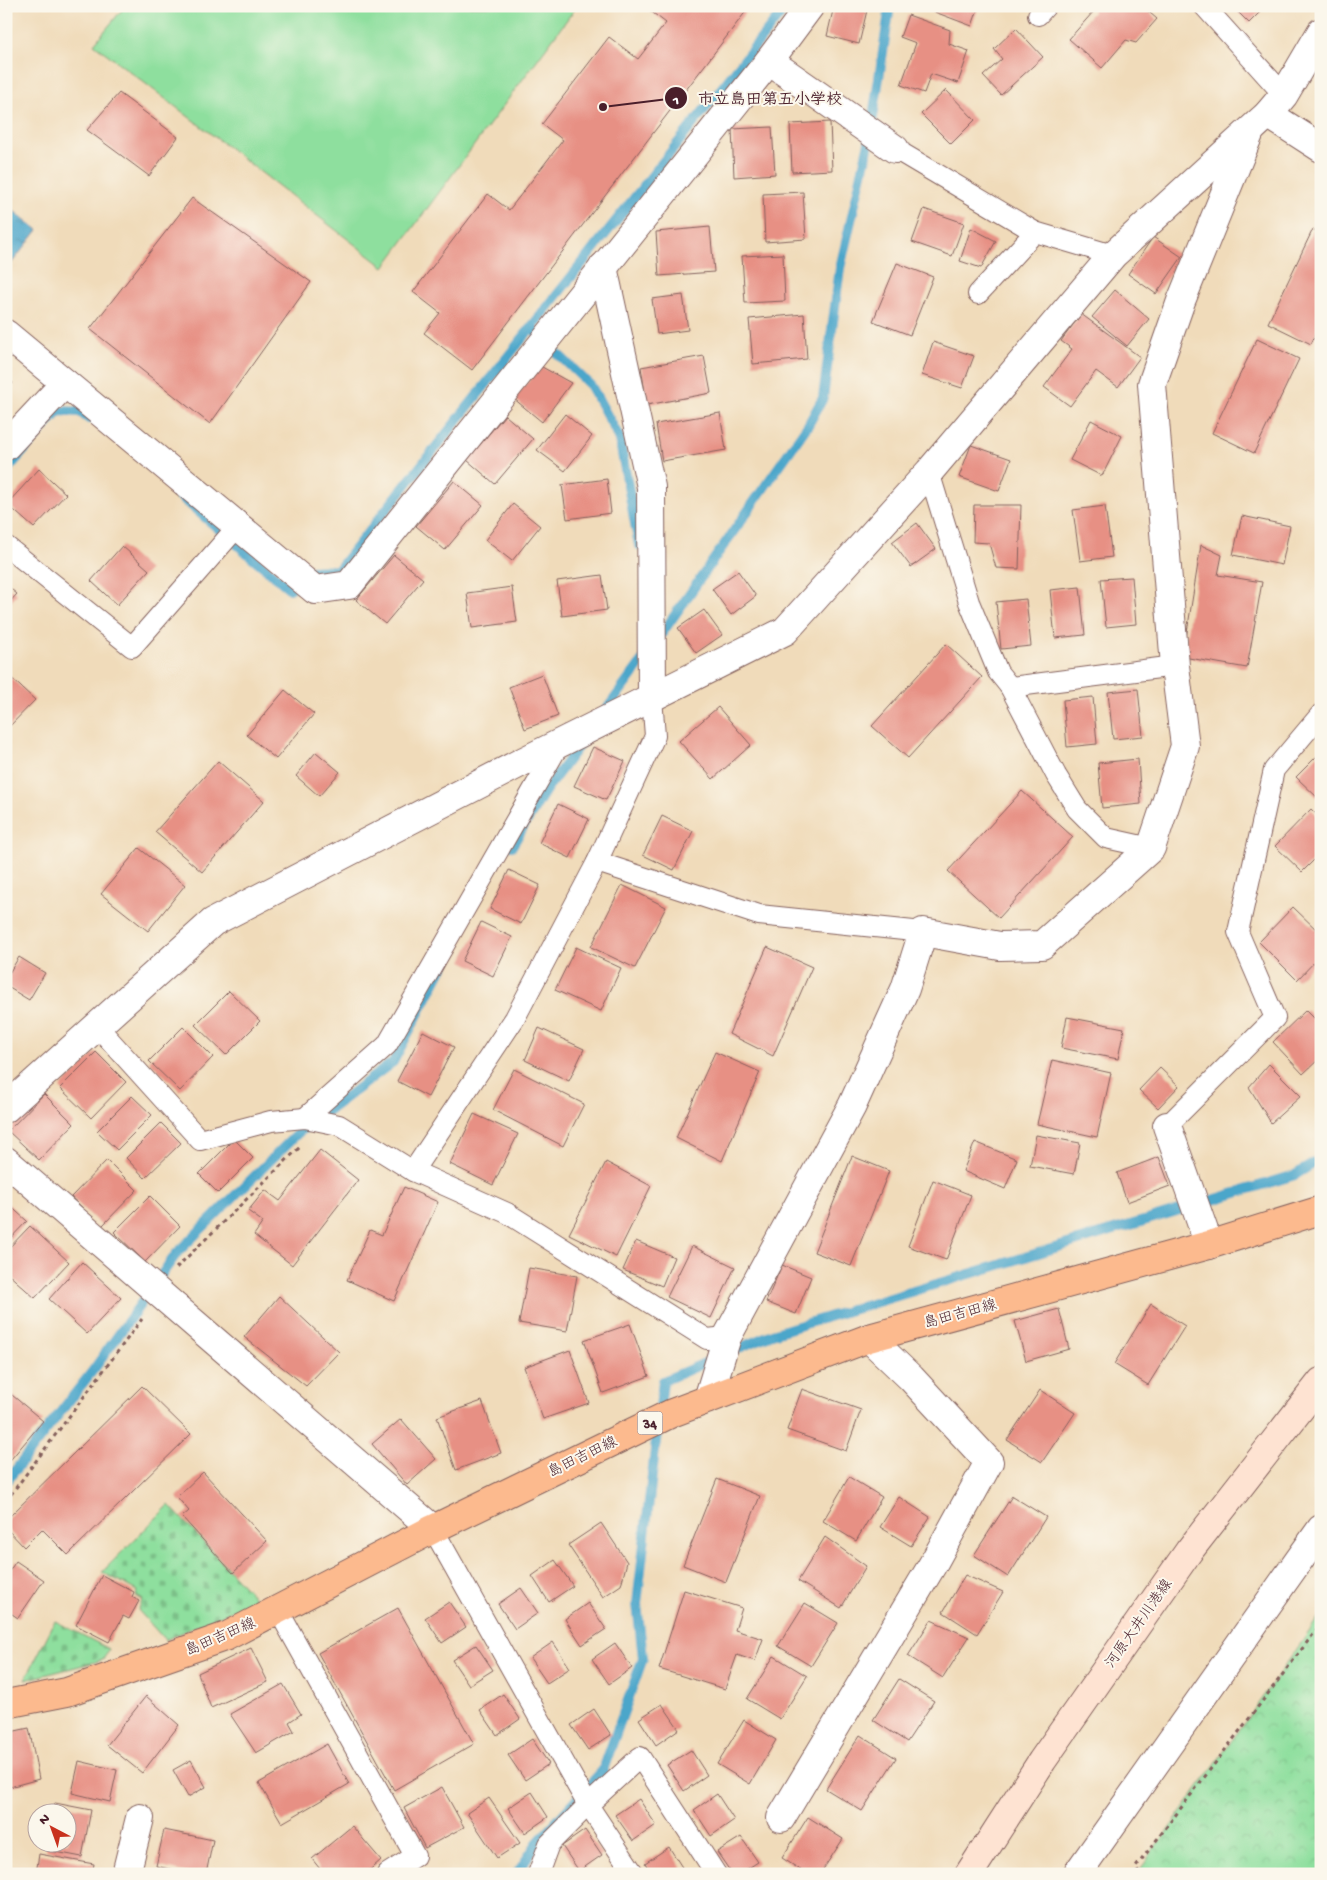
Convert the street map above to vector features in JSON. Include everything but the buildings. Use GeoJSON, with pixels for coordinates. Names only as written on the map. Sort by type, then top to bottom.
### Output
{"type":"FeatureCollection","features":[{"type":"Feature","properties":{"kind":"main road","name":"島田吉田線"},"geometry":{"type":"LineString","coordinates":[[6,1704],[67,1692],[227,1636],[432,1529],[672,1413],[869,1338],[1209,1245],[1321,1210]]}},
{"type":"Feature","properties":{"kind":"main road","name":"河原大井川港線"},"geometry":{"type":"LineString","coordinates":[[969,1874],[1042,1761],[1189,1551],[1321,1382]]}},
{"type":"Feature","properties":{"kind":"street"},"geometry":{"type":"LineString","coordinates":[[6,334],[315,590],[350,585],[769,61],[810,6]]}},
{"type":"Feature","properties":{"kind":"street"},"geometry":{"type":"LineString","coordinates":[[708,1399],[727,1337],[852,1106],[905,988],[923,932],[1000,946],[1042,945],[1152,848],[1185,746],[1175,666],[1152,384],[1181,301],[1268,112],[1321,32]]}},
{"type":"Feature","properties":{"kind":"street"},"geometry":{"type":"LineString","coordinates":[[769,61],[895,148]]}},
{"type":"Feature","properties":{"kind":"street"},"geometry":{"type":"LineString","coordinates":[[1268,112],[1321,148]]}},
{"type":"Feature","properties":{"kind":"street"},"geometry":{"type":"LineString","coordinates":[[6,1108],[212,922],[560,743],[785,631],[929,472],[1113,255],[1268,112]]}},
{"type":"Feature","properties":{"kind":"street"},"geometry":{"type":"LineString","coordinates":[[603,267],[651,487],[652,698]]}},
{"type":"Feature","properties":{"kind":"street"},"geometry":{"type":"LineString","coordinates":[[6,446],[65,383]]}},
{"type":"Feature","properties":{"kind":"street"},"geometry":{"type":"LineString","coordinates":[[1167,1126],[1209,1245]]}},
{"type":"Feature","properties":{"kind":"street"},"geometry":{"type":"LineString","coordinates":[[6,1161],[432,1529]]}},
{"type":"Feature","properties":{"kind":"street"},"geometry":{"type":"LineString","coordinates":[[781,1818],[933,1564],[990,1462],[911,1378],[869,1338]]}},
{"type":"Feature","properties":{"kind":"street"},"geometry":{"type":"LineString","coordinates":[[1077,1874],[1321,1529]]}},
{"type":"Feature","properties":{"kind":"street"},"geometry":{"type":"LineString","coordinates":[[126,1874],[140,1818]]}},
{"type":"Feature","properties":{"kind":"lane"},"geometry":{"type":"LineString","coordinates":[[1204,6],[1268,112]]}},
{"type":"Feature","properties":{"kind":"lane"},"geometry":{"type":"LineString","coordinates":[[895,148],[1035,232],[1113,255]]}},
{"type":"Feature","properties":{"kind":"lane"},"geometry":{"type":"LineString","coordinates":[[978,294],[1035,232]]}},
{"type":"Feature","properties":{"kind":"lane"},"geometry":{"type":"LineString","coordinates":[[929,472],[969,602],[998,672],[1010,687],[1056,775],[1077,809],[1106,838],[1152,848]]}},
{"type":"Feature","properties":{"kind":"lane"},"geometry":{"type":"LineString","coordinates":[[6,546],[132,646],[238,526]]}},
{"type":"Feature","properties":{"kind":"lane"},"geometry":{"type":"LineString","coordinates":[[1010,687],[1175,666]]}},
{"type":"Feature","properties":{"kind":"lane"},"geometry":{"type":"LineString","coordinates":[[413,1171],[515,1018],[597,862],[655,736],[652,698]]}},
{"type":"Feature","properties":{"kind":"lane"},"geometry":{"type":"LineString","coordinates":[[1167,1126],[1275,1018],[1238,932],[1274,770],[1321,714]]}},
{"type":"Feature","properties":{"kind":"lane"},"geometry":{"type":"LineString","coordinates":[[305,1118],[387,1045],[560,743]]}},
{"type":"Feature","properties":{"kind":"lane"},"geometry":{"type":"LineString","coordinates":[[597,862],[759,915],[923,932]]}},
{"type":"Feature","properties":{"kind":"lane"},"geometry":{"type":"LineString","coordinates":[[97,1026],[200,1140],[271,1121],[305,1118],[339,1125],[413,1171],[507,1213],[707,1339],[727,1337]]}},
{"type":"Feature","properties":{"kind":"lane"},"geometry":{"type":"LineString","coordinates":[[432,1529],[588,1805],[634,1874]]}},
{"type":"Feature","properties":{"kind":"lane"},"geometry":{"type":"LineString","coordinates":[[278,1610],[415,1856],[387,1874]]}},
{"type":"Feature","properties":{"kind":"lane"},"geometry":{"type":"LineString","coordinates":[[538,1874],[549,1844],[640,1757],[716,1874]]}},
{"type":"Feature","properties":{"kind":"path"},"geometry":{"type":"LineString","coordinates":[[1139,1874],[1136,1867],[1321,1624]]}},
{"type":"Feature","properties":{"kind":"green space"},"geometry":{"type":"Polygon","coordinates":[[[125,6],[577,6],[384,267],[94,44],[125,6]]]}},
{"type":"Feature","properties":{"kind":"green space"},"geometry":{"type":"Polygon","coordinates":[[[169,1505],[257,1600],[165,1640],[138,1610],[143,1600],[136,1596],[138,1591],[102,1572],[169,1505]]]}},
{"type":"Feature","properties":{"kind":"green space"},"geometry":{"type":"Polygon","coordinates":[[[1321,1615],[1321,1874],[1137,1874],[1321,1615]]]}},
{"type":"Feature","properties":{"kind":"green space"},"geometry":{"type":"Polygon","coordinates":[[[55,1621],[109,1649],[103,1660],[25,1680],[55,1621]]]}},
{"type":"Feature","properties":{"kind":"water"},"geometry":{"type":"Polygon","coordinates":[[[6,205],[38,230],[6,270],[6,205]]]}},
{"type":"Feature","properties":{"kind":"waterway"},"geometry":{"type":"LineString","coordinates":[[175,492],[290,589],[307,571],[338,570],[787,6]]}},
{"type":"Feature","properties":{"kind":"waterway"},"geometry":{"type":"LineString","coordinates":[[658,639],[808,425],[823,398],[840,268],[869,143],[890,6]]}},
{"type":"Feature","properties":{"kind":"waterway"},"geometry":{"type":"LineString","coordinates":[[531,328],[591,386],[619,437],[639,545]]}},
{"type":"Feature","properties":{"kind":"waterway"},"geometry":{"type":"LineString","coordinates":[[6,471],[59,411],[80,412],[89,419]]}},
{"type":"Feature","properties":{"kind":"waterway"},"geometry":{"type":"LineString","coordinates":[[604,713],[646,656]]}},
{"type":"Feature","properties":{"kind":"waterway"},"geometry":{"type":"LineString","coordinates":[[512,846],[546,790],[583,740]]}},
{"type":"Feature","properties":{"kind":"waterway"},"geometry":{"type":"LineString","coordinates":[[6,1482],[94,1369],[177,1253],[298,1133],[393,1062],[450,954]]}},
{"type":"Feature","properties":{"kind":"waterway"},"geometry":{"type":"LineString","coordinates":[[517,1874],[537,1843],[603,1770],[643,1658],[637,1604],[663,1381],[772,1334],[1295,1175],[1321,1159]]}},
{"type":"Feature","properties":{"kind":"place","name":"市立島田第五小学校"},"geometry":{"type":"Point","coordinates":[603,107]}}]}
